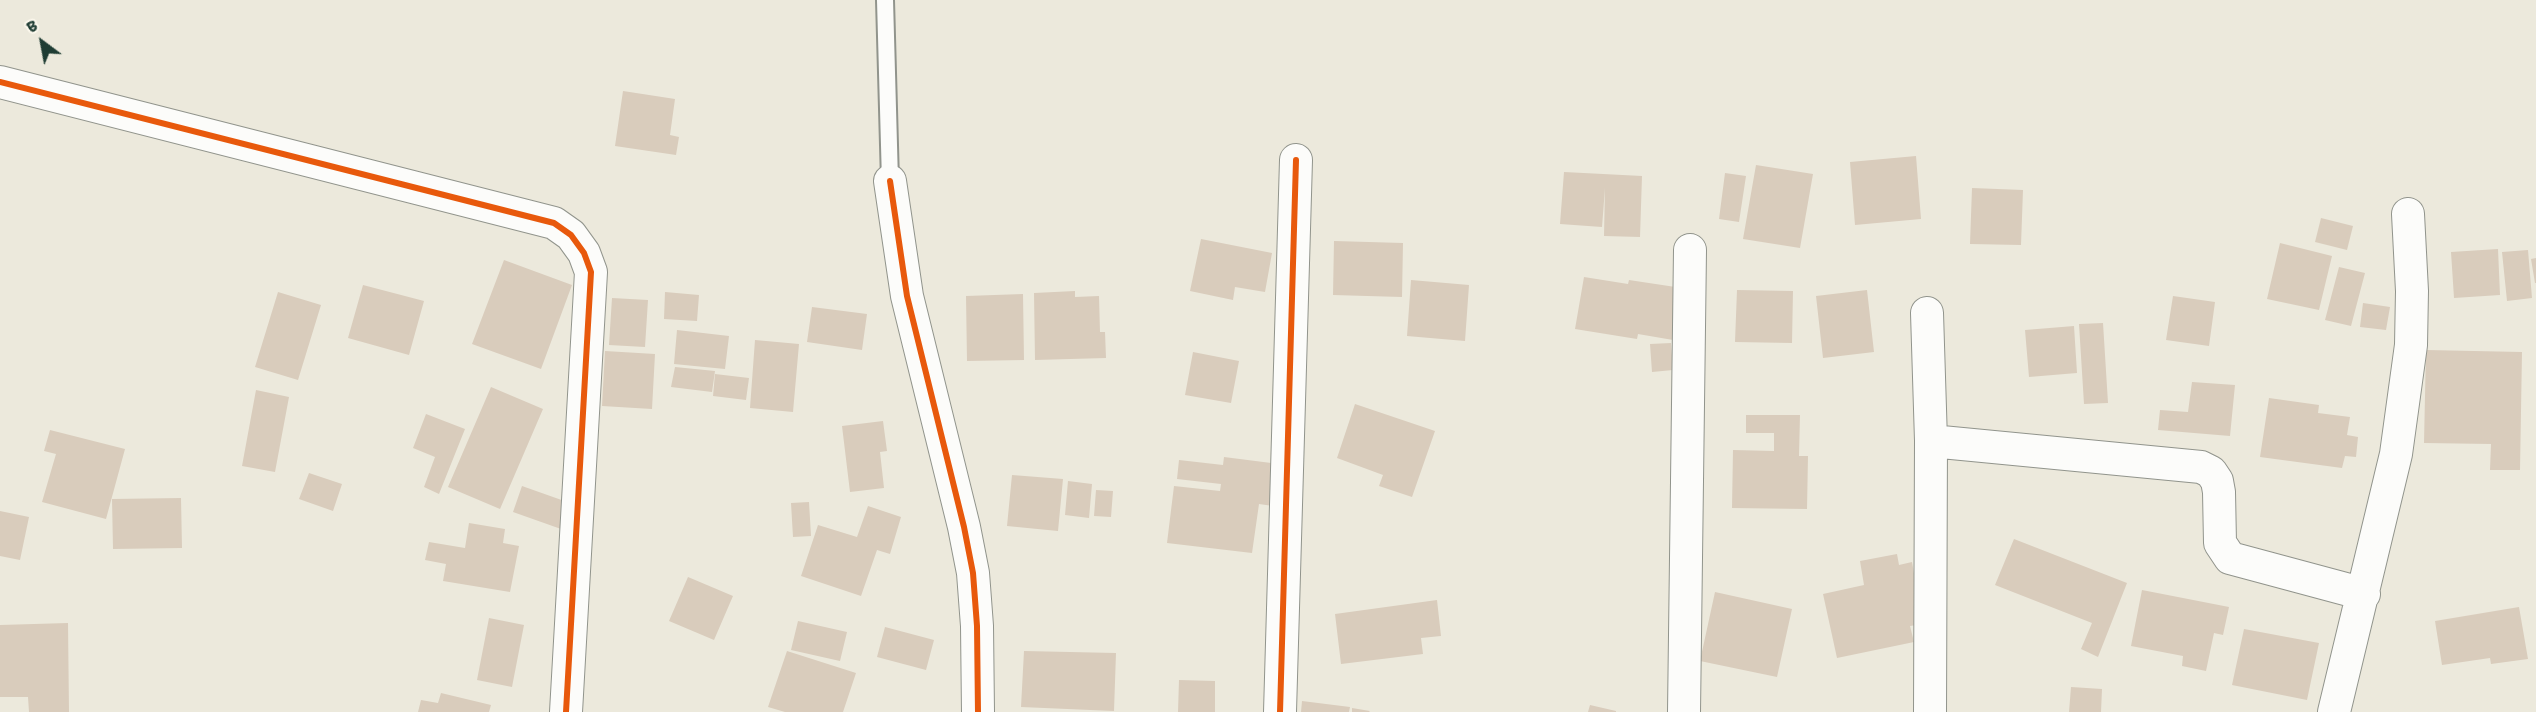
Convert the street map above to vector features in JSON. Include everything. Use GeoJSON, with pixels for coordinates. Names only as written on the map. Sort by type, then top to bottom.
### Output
{"type":"FeatureCollection","features":[{"type":"Feature","properties":{"kind":"street"},"geometry":{"type":"LineString","coordinates":[[0,82],[554,223],[571,235],[584,253],[591,272],[566,712]]}},
{"type":"Feature","properties":{"kind":"street"},"geometry":{"type":"LineString","coordinates":[[1280,712],[1296,160]]}},
{"type":"Feature","properties":{"kind":"street"},"geometry":{"type":"LineString","coordinates":[[890,181],[907,296],[964,527],[973,573],[977,626],[978,712]]}},
{"type":"Feature","properties":{"kind":"street"},"geometry":{"type":"LineString","coordinates":[[2334,712],[2396,454],[2411,345],[2412,291],[2408,214]]}},
{"type":"Feature","properties":{"kind":"street"},"geometry":{"type":"LineString","coordinates":[[1684,712],[1690,250]]}},
{"type":"Feature","properties":{"kind":"street"},"geometry":{"type":"LineString","coordinates":[[1927,313],[1931,441],[1930,712]]}},
{"type":"Feature","properties":{"kind":"street"},"geometry":{"type":"LineString","coordinates":[[1931,441],[2201,467],[2211,472],[2217,481],[2220,543],[2230,558],[2364,594]]}},
{"type":"Feature","properties":{"kind":"lane"},"geometry":{"type":"LineString","coordinates":[[885,0],[890,181]]}},
{"type":"Feature","properties":{"kind":"building"},"geometry":{"type":"Polygon","coordinates":[[[623,91],[675,99],[670,135],[679,137],[676,155],[615,146],[623,91]]]}},
{"type":"Feature","properties":{"kind":"building"},"geometry":{"type":"Polygon","coordinates":[[[1916,156],[1921,219],[1855,225],[1850,162],[1916,156]]]}},
{"type":"Feature","properties":{"kind":"building"},"geometry":{"type":"Polygon","coordinates":[[[1756,165],[1813,174],[1800,248],[1743,239],[1756,165]]]}},
{"type":"Feature","properties":{"kind":"building"},"geometry":{"type":"Polygon","coordinates":[[[1564,172],[1642,176],[1640,237],[1604,236],[1605,188],[1602,227],[1560,224],[1564,172]]]}},
{"type":"Feature","properties":{"kind":"building"},"geometry":{"type":"Polygon","coordinates":[[[1725,173],[1746,176],[1739,222],[1719,219],[1725,173]]]}},
{"type":"Feature","properties":{"kind":"building"},"geometry":{"type":"Polygon","coordinates":[[[1972,188],[2023,190],[2021,245],[1970,244],[1972,188]]]}},
{"type":"Feature","properties":{"kind":"building"},"geometry":{"type":"Polygon","coordinates":[[[2321,218],[2353,226],[2347,250],[2315,242],[2321,218]]]}},
{"type":"Feature","properties":{"kind":"building"},"geometry":{"type":"Polygon","coordinates":[[[1201,239],[1272,253],[1265,292],[1235,287],[1233,300],[1190,291],[1201,239]]]}},
{"type":"Feature","properties":{"kind":"building"},"geometry":{"type":"Polygon","coordinates":[[[1334,241],[1403,243],[1402,297],[1333,295],[1334,241]]]}},
{"type":"Feature","properties":{"kind":"building"},"geometry":{"type":"Polygon","coordinates":[[[2280,243],[2332,256],[2319,310],[2267,299],[2280,243]]]}},
{"type":"Feature","properties":{"kind":"building"},"geometry":{"type":"Polygon","coordinates":[[[2498,249],[2500,295],[2454,298],[2451,252],[2498,249]]]}},
{"type":"Feature","properties":{"kind":"building"},"geometry":{"type":"Polygon","coordinates":[[[2528,250],[2532,298],[2507,301],[2502,252],[2528,250]]]}},
{"type":"Feature","properties":{"kind":"building"},"geometry":{"type":"Polygon","coordinates":[[[2536,258],[2536,283],[2535,283],[2531,259],[2536,258]]]}},
{"type":"Feature","properties":{"kind":"building"},"geometry":{"type":"Polygon","coordinates":[[[504,260],[572,285],[541,369],[472,344],[504,260]]]}},
{"type":"Feature","properties":{"kind":"building"},"geometry":{"type":"Polygon","coordinates":[[[2339,267],[2365,273],[2351,326],[2325,320],[2339,267]]]}},
{"type":"Feature","properties":{"kind":"building"},"geometry":{"type":"Polygon","coordinates":[[[1584,277],[1628,284],[1629,280],[1682,288],[1673,340],[1638,334],[1637,339],[1575,329],[1584,277]]]}},
{"type":"Feature","properties":{"kind":"building"},"geometry":{"type":"Polygon","coordinates":[[[1411,280],[1469,285],[1465,341],[1407,336],[1411,280]]]}},
{"type":"Feature","properties":{"kind":"building"},"geometry":{"type":"Polygon","coordinates":[[[363,285],[424,301],[409,355],[348,338],[363,285]]]}},
{"type":"Feature","properties":{"kind":"building"},"geometry":{"type":"Polygon","coordinates":[[[1737,290],[1793,291],[1792,343],[1735,342],[1737,290]]]}},
{"type":"Feature","properties":{"kind":"building"},"geometry":{"type":"Polygon","coordinates":[[[1867,290],[1874,352],[1823,358],[1816,296],[1867,290]]]}},
{"type":"Feature","properties":{"kind":"building"},"geometry":{"type":"Polygon","coordinates":[[[1075,291],[1075,297],[1099,296],[1100,332],[1105,332],[1106,358],[1035,360],[1034,293],[1075,291]]]}},
{"type":"Feature","properties":{"kind":"building"},"geometry":{"type":"Polygon","coordinates":[[[278,292],[321,305],[298,380],[255,367],[278,292]]]}},
{"type":"Feature","properties":{"kind":"building"},"geometry":{"type":"Polygon","coordinates":[[[665,292],[699,295],[697,321],[664,319],[665,292]]]}},
{"type":"Feature","properties":{"kind":"building"},"geometry":{"type":"Polygon","coordinates":[[[1023,294],[1024,360],[967,361],[966,296],[1023,294]]]}},
{"type":"Feature","properties":{"kind":"building"},"geometry":{"type":"Polygon","coordinates":[[[2173,296],[2215,302],[2209,346],[2166,340],[2173,296]]]}},
{"type":"Feature","properties":{"kind":"building"},"geometry":{"type":"Polygon","coordinates":[[[612,298],[648,300],[645,347],[609,345],[612,298]]]}},
{"type":"Feature","properties":{"kind":"building"},"geometry":{"type":"Polygon","coordinates":[[[2363,303],[2390,307],[2386,330],[2360,327],[2363,303]]]}},
{"type":"Feature","properties":{"kind":"building"},"geometry":{"type":"Polygon","coordinates":[[[812,307],[867,314],[862,350],[807,342],[812,307]]]}},
{"type":"Feature","properties":{"kind":"building"},"geometry":{"type":"Polygon","coordinates":[[[2103,323],[2108,403],[2084,404],[2079,324],[2103,323]]]}},
{"type":"Feature","properties":{"kind":"building"},"geometry":{"type":"Polygon","coordinates":[[[2074,326],[2077,373],[2029,377],[2025,330],[2074,326]]]}},
{"type":"Feature","properties":{"kind":"building"},"geometry":{"type":"Polygon","coordinates":[[[677,330],[729,336],[725,369],[674,364],[677,330]]]}},
{"type":"Feature","properties":{"kind":"building"},"geometry":{"type":"Polygon","coordinates":[[[755,340],[799,344],[793,412],[750,408],[755,340]]]}},
{"type":"Feature","properties":{"kind":"building"},"geometry":{"type":"Polygon","coordinates":[[[1671,343],[1673,370],[1652,372],[1650,344],[1671,343]]]}},
{"type":"Feature","properties":{"kind":"building"},"geometry":{"type":"Polygon","coordinates":[[[2426,350],[2522,352],[2520,470],[2490,470],[2491,444],[2424,443],[2426,350]]]}},
{"type":"Feature","properties":{"kind":"building"},"geometry":{"type":"Polygon","coordinates":[[[605,351],[655,354],[652,409],[602,406],[605,351]]]}},
{"type":"Feature","properties":{"kind":"building"},"geometry":{"type":"Polygon","coordinates":[[[1193,352],[1239,361],[1231,403],[1185,395],[1193,352]]]}},
{"type":"Feature","properties":{"kind":"building"},"geometry":{"type":"Polygon","coordinates":[[[675,367],[715,371],[712,392],[671,387],[675,367]]]}},
{"type":"Feature","properties":{"kind":"building"},"geometry":{"type":"Polygon","coordinates":[[[715,374],[749,378],[746,400],[713,396],[715,374]]]}},
{"type":"Feature","properties":{"kind":"building"},"geometry":{"type":"Polygon","coordinates":[[[2192,382],[2235,385],[2230,436],[2158,430],[2160,410],[2188,412],[2192,382]]]}},
{"type":"Feature","properties":{"kind":"building"},"geometry":{"type":"Polygon","coordinates":[[[491,387],[543,409],[500,509],[448,487],[491,387]]]}},
{"type":"Feature","properties":{"kind":"building"},"geometry":{"type":"Polygon","coordinates":[[[256,390],[289,397],[275,472],[242,466],[256,390]]]}},
{"type":"Feature","properties":{"kind":"building"},"geometry":{"type":"Polygon","coordinates":[[[2269,398],[2319,405],[2318,413],[2350,417],[2347,435],[2358,437],[2356,457],[2345,456],[2342,468],[2260,457],[2269,398]]]}},
{"type":"Feature","properties":{"kind":"building"},"geometry":{"type":"Polygon","coordinates":[[[1355,404],[1435,431],[1412,497],[1379,486],[1383,475],[1337,458],[1355,404]]]}},
{"type":"Feature","properties":{"kind":"building"},"geometry":{"type":"Polygon","coordinates":[[[426,414],[465,429],[439,494],[424,487],[435,457],[413,448],[426,414]]]}},
{"type":"Feature","properties":{"kind":"building"},"geometry":{"type":"Polygon","coordinates":[[[1746,415],[1800,415],[1799,456],[1808,456],[1807,509],[1732,508],[1733,450],[1774,451],[1774,433],[1746,433],[1746,415]]]}},
{"type":"Feature","properties":{"kind":"building"},"geometry":{"type":"Polygon","coordinates":[[[883,421],[887,451],[880,452],[884,488],[850,492],[842,426],[883,421]]]}},
{"type":"Feature","properties":{"kind":"building"},"geometry":{"type":"Polygon","coordinates":[[[50,430],[125,449],[106,519],[42,502],[56,454],[44,451],[50,430]]]}},
{"type":"Feature","properties":{"kind":"building"},"geometry":{"type":"Polygon","coordinates":[[[1224,457],[1279,464],[1273,506],[1259,504],[1252,553],[1167,543],[1174,486],[1220,491],[1221,484],[1177,479],[1179,460],[1223,465],[1224,457]]]}},
{"type":"Feature","properties":{"kind":"building"},"geometry":{"type":"Polygon","coordinates":[[[309,473],[342,484],[333,511],[299,499],[309,473]]]}},
{"type":"Feature","properties":{"kind":"building"},"geometry":{"type":"Polygon","coordinates":[[[1012,475],[1063,479],[1058,531],[1007,526],[1012,475]]]}},
{"type":"Feature","properties":{"kind":"building"},"geometry":{"type":"Polygon","coordinates":[[[1068,481],[1092,484],[1089,518],[1065,515],[1068,481]]]}},
{"type":"Feature","properties":{"kind":"building"},"geometry":{"type":"Polygon","coordinates":[[[522,486],[570,503],[561,529],[513,512],[522,486]]]}},
{"type":"Feature","properties":{"kind":"building"},"geometry":{"type":"Polygon","coordinates":[[[1096,490],[1113,491],[1111,517],[1094,516],[1096,490]]]}},
{"type":"Feature","properties":{"kind":"building"},"geometry":{"type":"Polygon","coordinates":[[[181,498],[182,548],[113,549],[112,499],[181,498]]]}},
{"type":"Feature","properties":{"kind":"building"},"geometry":{"type":"Polygon","coordinates":[[[809,502],[811,536],[793,537],[791,503],[809,502]]]}},
{"type":"Feature","properties":{"kind":"building"},"geometry":{"type":"Polygon","coordinates":[[[868,506],[901,517],[890,554],[877,550],[861,596],[801,576],[818,525],[857,537],[868,506]]]}},
{"type":"Feature","properties":{"kind":"building"},"geometry":{"type":"Polygon","coordinates":[[[0,511],[29,517],[20,560],[0,556],[0,511]]]}},
{"type":"Feature","properties":{"kind":"building"},"geometry":{"type":"Polygon","coordinates":[[[469,523],[505,529],[503,543],[519,546],[510,592],[443,581],[446,564],[425,560],[429,542],[465,548],[469,523]]]}},
{"type":"Feature","properties":{"kind":"building"},"geometry":{"type":"Polygon","coordinates":[[[2014,539],[2127,583],[2098,657],[2081,649],[2092,623],[1995,585],[2014,539]]]}},
{"type":"Feature","properties":{"kind":"building"},"geometry":{"type":"Polygon","coordinates":[[[1897,554],[1899,565],[1912,562],[1923,624],[1910,626],[1914,642],[1837,658],[1823,594],[1864,585],[1860,561],[1897,554]]]}},
{"type":"Feature","properties":{"kind":"building"},"geometry":{"type":"Polygon","coordinates":[[[688,577],[733,596],[714,640],[669,621],[688,577]]]}},
{"type":"Feature","properties":{"kind":"building"},"geometry":{"type":"Polygon","coordinates":[[[2142,590],[2229,607],[2223,635],[2214,633],[2206,671],[2182,666],[2183,656],[2131,646],[2142,590]]]}},
{"type":"Feature","properties":{"kind":"building"},"geometry":{"type":"Polygon","coordinates":[[[1715,592],[1792,609],[1777,677],[1700,661],[1715,592]]]}},
{"type":"Feature","properties":{"kind":"building"},"geometry":{"type":"Polygon","coordinates":[[[1437,600],[1441,636],[1421,638],[1423,654],[1341,664],[1335,614],[1437,600]]]}},
{"type":"Feature","properties":{"kind":"building"},"geometry":{"type":"Polygon","coordinates":[[[2519,607],[2528,659],[2491,664],[2490,658],[2442,665],[2435,621],[2519,607]]]}},
{"type":"Feature","properties":{"kind":"building"},"geometry":{"type":"Polygon","coordinates":[[[489,618],[524,625],[512,687],[477,680],[489,618]]]}},
{"type":"Feature","properties":{"kind":"building"},"geometry":{"type":"Polygon","coordinates":[[[798,621],[847,632],[840,661],[791,650],[798,621]]]}},
{"type":"Feature","properties":{"kind":"building"},"geometry":{"type":"Polygon","coordinates":[[[68,623],[69,712],[29,712],[28,697],[0,697],[0,625],[68,623]]]}},
{"type":"Feature","properties":{"kind":"building"},"geometry":{"type":"Polygon","coordinates":[[[885,627],[934,640],[926,670],[877,657],[885,627]]]}},
{"type":"Feature","properties":{"kind":"building"},"geometry":{"type":"Polygon","coordinates":[[[2244,629],[2319,643],[2307,700],[2232,685],[2244,629]]]}},
{"type":"Feature","properties":{"kind":"building"},"geometry":{"type":"Polygon","coordinates":[[[787,651],[856,673],[843,712],[785,712],[768,707],[787,651]]]}},
{"type":"Feature","properties":{"kind":"building"},"geometry":{"type":"Polygon","coordinates":[[[1024,651],[1116,653],[1114,711],[1021,707],[1024,651]]]}},
{"type":"Feature","properties":{"kind":"building"},"geometry":{"type":"Polygon","coordinates":[[[1179,680],[1215,681],[1215,712],[1178,712],[1179,680]]]}},
{"type":"Feature","properties":{"kind":"building"},"geometry":{"type":"Polygon","coordinates":[[[2071,687],[2102,689],[2101,712],[2069,712],[2071,687]]]}},
{"type":"Feature","properties":{"kind":"building"},"geometry":{"type":"Polygon","coordinates":[[[441,693],[491,705],[489,712],[418,712],[421,700],[438,703],[441,693]]]}},
{"type":"Feature","properties":{"kind":"building"},"geometry":{"type":"Polygon","coordinates":[[[1302,701],[1350,707],[1349,712],[1301,712],[1302,701]]]}},
{"type":"Feature","properties":{"kind":"building"},"geometry":{"type":"Polygon","coordinates":[[[1590,705],[1616,711],[1616,712],[1588,712],[1590,705]]]}},
{"type":"Feature","properties":{"kind":"building"},"geometry":{"type":"Polygon","coordinates":[[[1352,708],[1370,711],[1352,712],[1352,708]]]}},
{"type":"Feature","properties":{"kind":"cycle path"},"geometry":{"type":"LineString","coordinates":[[0,82],[554,223],[571,235],[584,253],[591,272],[566,712]]}},
{"type":"Feature","properties":{"kind":"cycle path"},"geometry":{"type":"LineString","coordinates":[[1280,712],[1296,160]]}},
{"type":"Feature","properties":{"kind":"cycle path"},"geometry":{"type":"LineString","coordinates":[[890,181],[907,296],[964,527],[973,573],[977,626],[978,712]]}}]}
